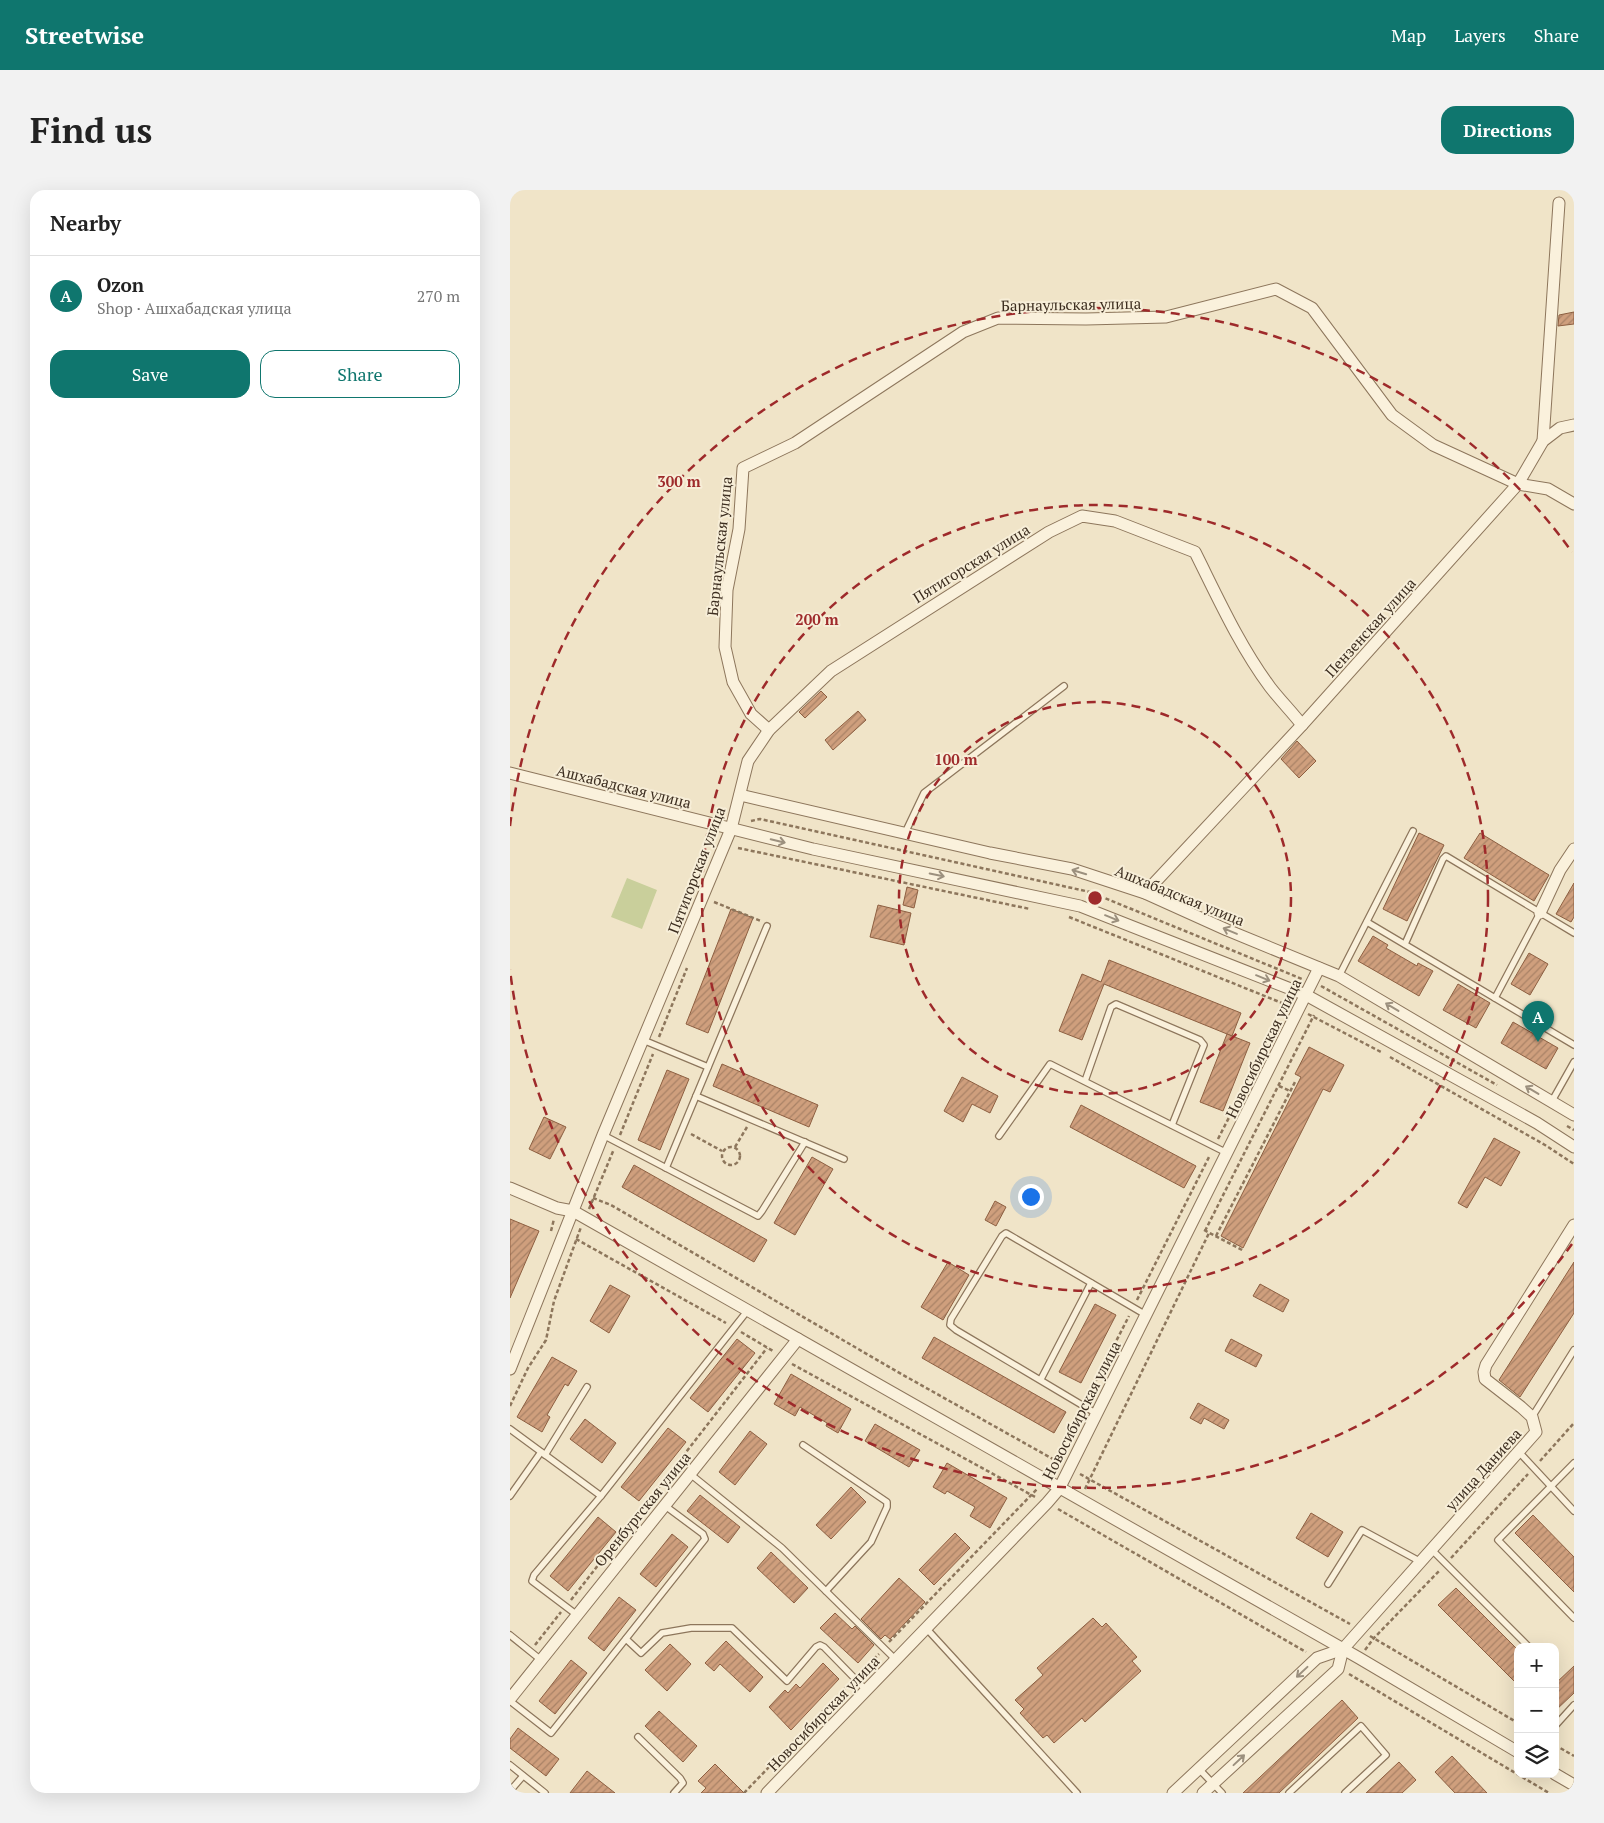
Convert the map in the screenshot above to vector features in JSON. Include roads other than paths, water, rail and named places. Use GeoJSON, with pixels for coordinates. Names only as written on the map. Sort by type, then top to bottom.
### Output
{"type":"FeatureCollection","features":[{"type":"Feature","properties":{"kind":"street"},"geometry":{"type":"LineString","coordinates":[[1543,441],[1558,203]]}},
{"type":"Feature","properties":{"kind":"street","name":"Барнаульская улица"},"geometry":{"type":"LineString","coordinates":[[769,730],[752,714],[734,682],[725,647],[727,590],[739,529],[743,468],[795,443],[963,332],[998,318],[1086,319],[1166,317],[1276,289],[1312,308],[1392,416],[1433,446],[1518,484],[1548,489],[1574,504]]}},
{"type":"Feature","properties":{"kind":"street","name":"Пензенская улица"},"geometry":{"type":"LineString","coordinates":[[1145,893],[1302,725],[1518,484],[1543,441],[1560,428],[1574,426]]}},
{"type":"Feature","properties":{"kind":"street","name":"Пятигорская улица"},"geometry":{"type":"LineString","coordinates":[[510,1369],[603,1135],[731,829],[748,761],[769,730],[830,671],[1049,532],[1082,516],[1115,521],[1195,552],[1247,652],[1270,687],[1302,725]]}},
{"type":"Feature","properties":{"kind":"street","name":"Ашхабадская улица"},"geometry":{"type":"LineString","coordinates":[[510,773],[813,849],[1080,906],[1306,995],[1537,1123],[1574,1147]]}},
{"type":"Feature","properties":{"kind":"street","name":"Ашхабадская улица"},"geometry":{"type":"LineString","coordinates":[[740,795],[1072,870],[1145,893],[1339,976],[1574,1115]]}},
{"type":"Feature","properties":{"kind":"street"},"geometry":{"type":"LineString","coordinates":[[1540,914],[1560,870],[1574,849]]}},
{"type":"Feature","properties":{"kind":"street","name":"Новосибирская улица"},"geometry":{"type":"LineString","coordinates":[[767,1793],[1059,1489],[1320,968]]}},
{"type":"Feature","properties":{"kind":"street"},"geometry":{"type":"LineString","coordinates":[[510,1188],[557,1208],[573,1211],[1359,1658],[1514,1750]]}},
{"type":"Feature","properties":{"kind":"street","name":"улица Даниева"},"geometry":{"type":"LineString","coordinates":[[1203,1793],[1338,1669],[1343,1650],[1536,1432],[1532,1417],[1484,1379],[1484,1372],[1486,1365],[1574,1225]]}},
{"type":"Feature","properties":{"kind":"street","name":"Оренбургская улица"},"geometry":{"type":"LineString","coordinates":[[510,1700],[798,1339]]}},
{"type":"Feature","properties":{"kind":"street"},"geometry":{"type":"LineString","coordinates":[[1173,1793],[1317,1658],[1343,1650]]}},
{"type":"Feature","properties":{"kind":"street"},"geometry":{"type":"LineString","coordinates":[[1559,1776],[1574,1784]]}},
{"type":"Feature","properties":{"kind":"lane"},"geometry":{"type":"LineString","coordinates":[[905,833],[924,794],[1064,686]]}},
{"type":"Feature","properties":{"kind":"lane"},"geometry":{"type":"LineString","coordinates":[[1339,976],[1413,831]]}},
{"type":"Feature","properties":{"kind":"lane"},"geometry":{"type":"LineString","coordinates":[[1405,944],[1446,856],[1574,933]]}},
{"type":"Feature","properties":{"kind":"lane"},"geometry":{"type":"LineString","coordinates":[[1495,998],[1540,914]]}},
{"type":"Feature","properties":{"kind":"lane"},"geometry":{"type":"LineString","coordinates":[[1367,922],[1574,1045]]}},
{"type":"Feature","properties":{"kind":"lane"},"geometry":{"type":"LineString","coordinates":[[666,1168],[767,926]]}},
{"type":"Feature","properties":{"kind":"lane"},"geometry":{"type":"LineString","coordinates":[[1085,1081],[1112,1007],[1116,1004],[1200,1040],[1204,1045],[1172,1125]]}},
{"type":"Feature","properties":{"kind":"lane"},"geometry":{"type":"LineString","coordinates":[[643,1040],[708,1067]]}},
{"type":"Feature","properties":{"kind":"lane"},"geometry":{"type":"LineString","coordinates":[[1552,1102],[1574,1062]]}},
{"type":"Feature","properties":{"kind":"lane"},"geometry":{"type":"LineString","coordinates":[[999,1136],[1050,1064],[1227,1153]]}},
{"type":"Feature","properties":{"kind":"lane"},"geometry":{"type":"LineString","coordinates":[[696,1096],[844,1159]]}},
{"type":"Feature","properties":{"kind":"lane"},"geometry":{"type":"LineString","coordinates":[[603,1135],[758,1216],[805,1142]]}},
{"type":"Feature","properties":{"kind":"lane"},"geometry":{"type":"LineString","coordinates":[[1097,1414],[956,1330],[950,1325],[951,1319],[1002,1236],[1006,1233],[1146,1315]]}},
{"type":"Feature","properties":{"kind":"lane"},"geometry":{"type":"LineString","coordinates":[[1042,1380],[1091,1283]]}},
{"type":"Feature","properties":{"kind":"lane"},"geometry":{"type":"LineString","coordinates":[[576,1615],[532,1581],[534,1575],[601,1496],[748,1310]]}},
{"type":"Feature","properties":{"kind":"lane"},"geometry":{"type":"LineString","coordinates":[[1532,1417],[1574,1350]]}},
{"type":"Feature","properties":{"kind":"lane"},"geometry":{"type":"LineString","coordinates":[[510,1496],[543,1453],[587,1387]]}},
{"type":"Feature","properties":{"kind":"lane"},"geometry":{"type":"LineString","coordinates":[[510,1429],[601,1496]]}},
{"type":"Feature","properties":{"kind":"lane"},"geometry":{"type":"LineString","coordinates":[[803,1444],[887,1502],[887,1507],[871,1542],[826,1591]]}},
{"type":"Feature","properties":{"kind":"lane"},"geometry":{"type":"LineString","coordinates":[[1519,1452],[1574,1511]]}},
{"type":"Feature","properties":{"kind":"lane"},"geometry":{"type":"LineString","coordinates":[[1574,1463],[1498,1540],[1574,1618]]}},
{"type":"Feature","properties":{"kind":"lane"},"geometry":{"type":"LineString","coordinates":[[690,1474],[782,1548],[896,1660]]}},
{"type":"Feature","properties":{"kind":"lane"},"geometry":{"type":"LineString","coordinates":[[510,1700],[551,1733],[626,1639],[705,1539],[703,1534],[664,1506]]}},
{"type":"Feature","properties":{"kind":"lane"},"geometry":{"type":"LineString","coordinates":[[1328,1584],[1362,1530],[1421,1562]]}},
{"type":"Feature","properties":{"kind":"lane"},"geometry":{"type":"LineString","coordinates":[[1432,1550],[1525,1643]]}},
{"type":"Feature","properties":{"kind":"lane"},"geometry":{"type":"LineString","coordinates":[[626,1639],[641,1653],[662,1633],[691,1628],[732,1628],[786,1681],[816,1647],[820,1645],[866,1690]]}},
{"type":"Feature","properties":{"kind":"lane"},"geometry":{"type":"LineString","coordinates":[[926,1628],[1077,1793]]}},
{"type":"Feature","properties":{"kind":"lane"},"geometry":{"type":"LineString","coordinates":[[510,1636],[541,1660]]}},
{"type":"Feature","properties":{"kind":"lane"},"geometry":{"type":"LineString","coordinates":[[1559,1722],[1574,1705]]}},
{"type":"Feature","properties":{"kind":"lane"},"geometry":{"type":"LineString","coordinates":[[1289,1793],[1360,1726],[1386,1755],[1345,1793]]}},
{"type":"Feature","properties":{"kind":"lane"},"geometry":{"type":"LineString","coordinates":[[638,1736],[680,1778],[683,1783],[674,1793]]}},
{"type":"Feature","properties":{"kind":"lane"},"geometry":{"type":"LineString","coordinates":[[510,1765],[545,1793]]}},
{"type":"Feature","properties":{"kind":"lane"},"geometry":{"type":"LineString","coordinates":[[1199,1769],[1222,1793]]}},
{"type":"Feature","properties":{"kind":"lane"},"geometry":{"type":"LineString","coordinates":[[510,1791],[523,1776]]}},
{"type":"Feature","properties":{"kind":"place","name":"Ozon"},"geometry":{"type":"Point","coordinates":[1538,1042]}}]}
